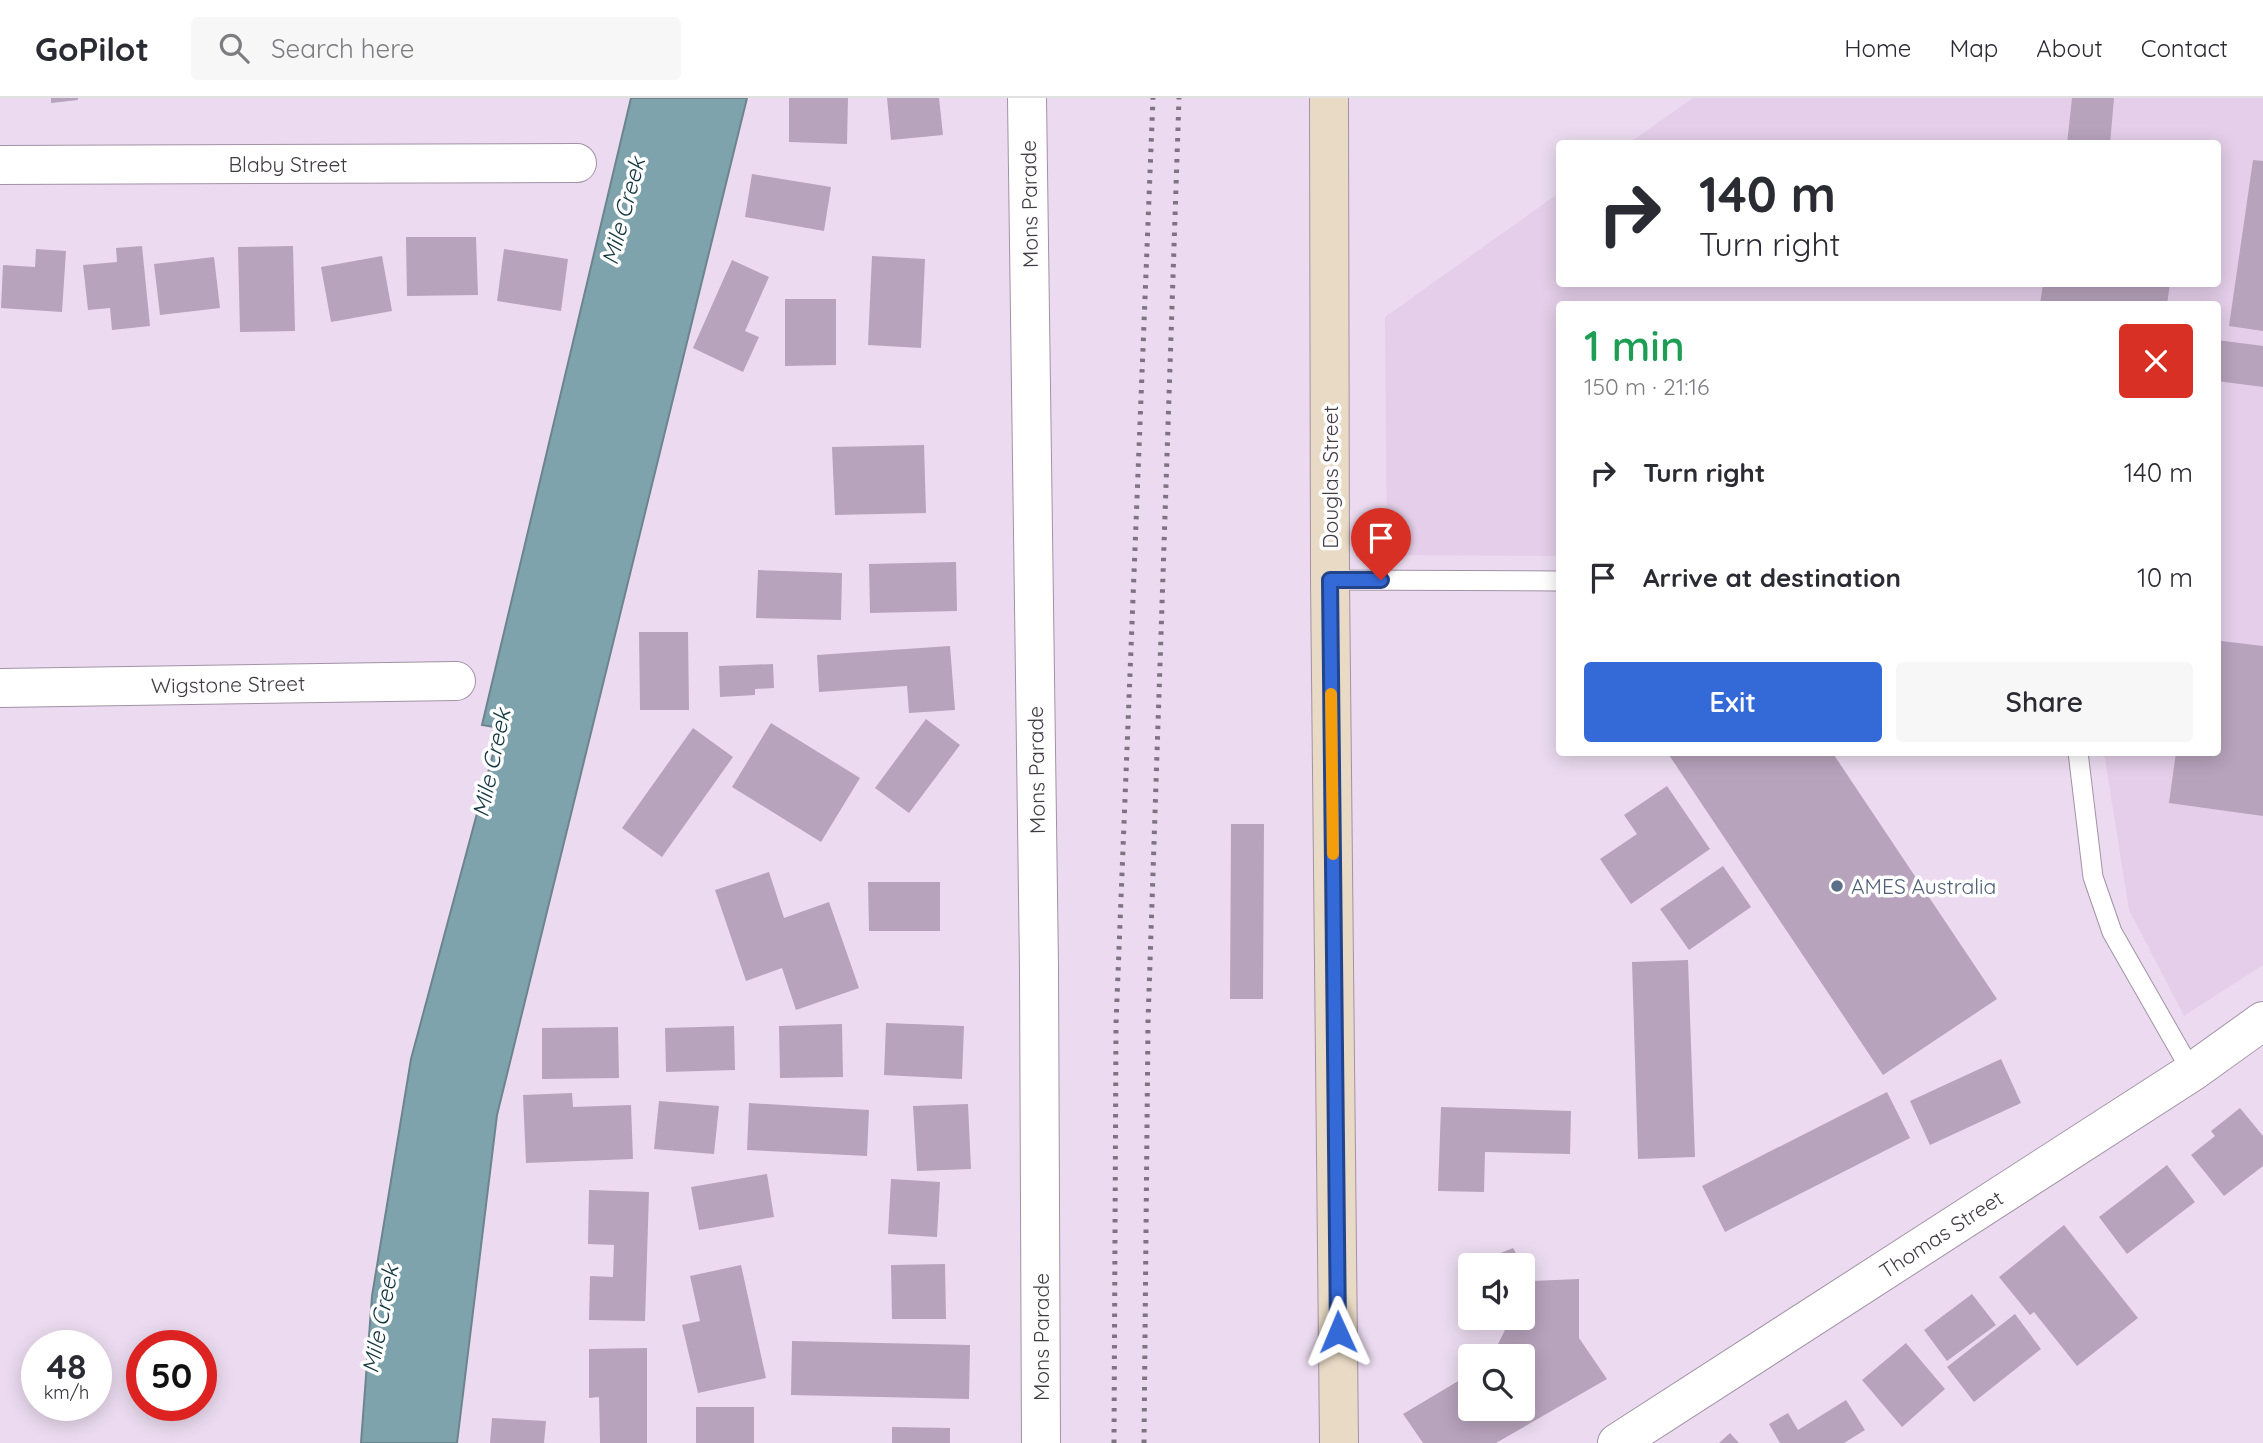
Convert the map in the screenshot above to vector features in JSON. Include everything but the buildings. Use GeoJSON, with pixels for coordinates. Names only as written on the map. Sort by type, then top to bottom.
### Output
{"type":"FeatureCollection","features":[{"type":"Feature","properties":{"kind":"main road","name":"Douglas Street"},"geometry":{"type":"LineString","coordinates":[[1329,98],[1330,580],[1339,1443]]}},
{"type":"Feature","properties":{"kind":"street","name":"Mons Parade"},"geometry":{"type":"LineString","coordinates":[[1027,98],[1039,967],[1041,1443]]}},
{"type":"Feature","properties":{"kind":"street","name":"Blaby Street"},"geometry":{"type":"LineString","coordinates":[[0,165],[577,163]]}},
{"type":"Feature","properties":{"kind":"street","name":"Wigstone Street"},"geometry":{"type":"LineString","coordinates":[[0,688],[456,681]]}},
{"type":"Feature","properties":{"kind":"street","name":"Thomas Street"},"geometry":{"type":"LineString","coordinates":[[1617,1443],[2192,1072],[2263,1021]]}},
{"type":"Feature","properties":{"kind":"lane"},"geometry":{"type":"LineString","coordinates":[[1330,580],[1556,581]]}},
{"type":"Feature","properties":{"kind":"lane"},"geometry":{"type":"LineString","coordinates":[[2078,756],[2093,877],[2112,932],[2192,1072]]}},
{"type":"Feature","properties":{"kind":"shaded area"},"geometry":{"type":"Polygon","coordinates":[[[1693,98],[2263,98],[2263,965],[2184,1016],[2129,910],[2104,756],[2221,756],[2221,301],[1556,301],[1556,556],[1387,555],[1385,317],[1556,195],[1556,287],[2221,287],[2221,140],[1633,140],[1693,98]]]}},
{"type":"Feature","properties":{"kind":"water","name":"Mile Creek"},"geometry":{"type":"Polygon","coordinates":[[[631,98],[747,98],[497,1115],[457,1443],[361,1443],[372,1296],[411,1059],[500,728],[482,725],[631,98]]]}},
{"type":"Feature","properties":{"kind":"railway"},"geometry":{"type":"LineString","coordinates":[[1114,1443],[1116,1024],[1153,98]]}},
{"type":"Feature","properties":{"kind":"railway"},"geometry":{"type":"LineString","coordinates":[[1144,1443],[1148,1022],[1179,98]]}},
{"type":"Feature","properties":{"kind":"slow traffic"},"geometry":{"type":"LineString","coordinates":[[1331,694],[1333,854]]}},
{"type":"Feature","properties":{"kind":"place","name":"AMES Australia"},"geometry":{"type":"Point","coordinates":[1837,886]}},
{"type":"Feature","properties":{"kind":"route"},"geometry":{"type":"LineString","coordinates":[[1338,1332],[1330,580],[1381,580]]}}]}
